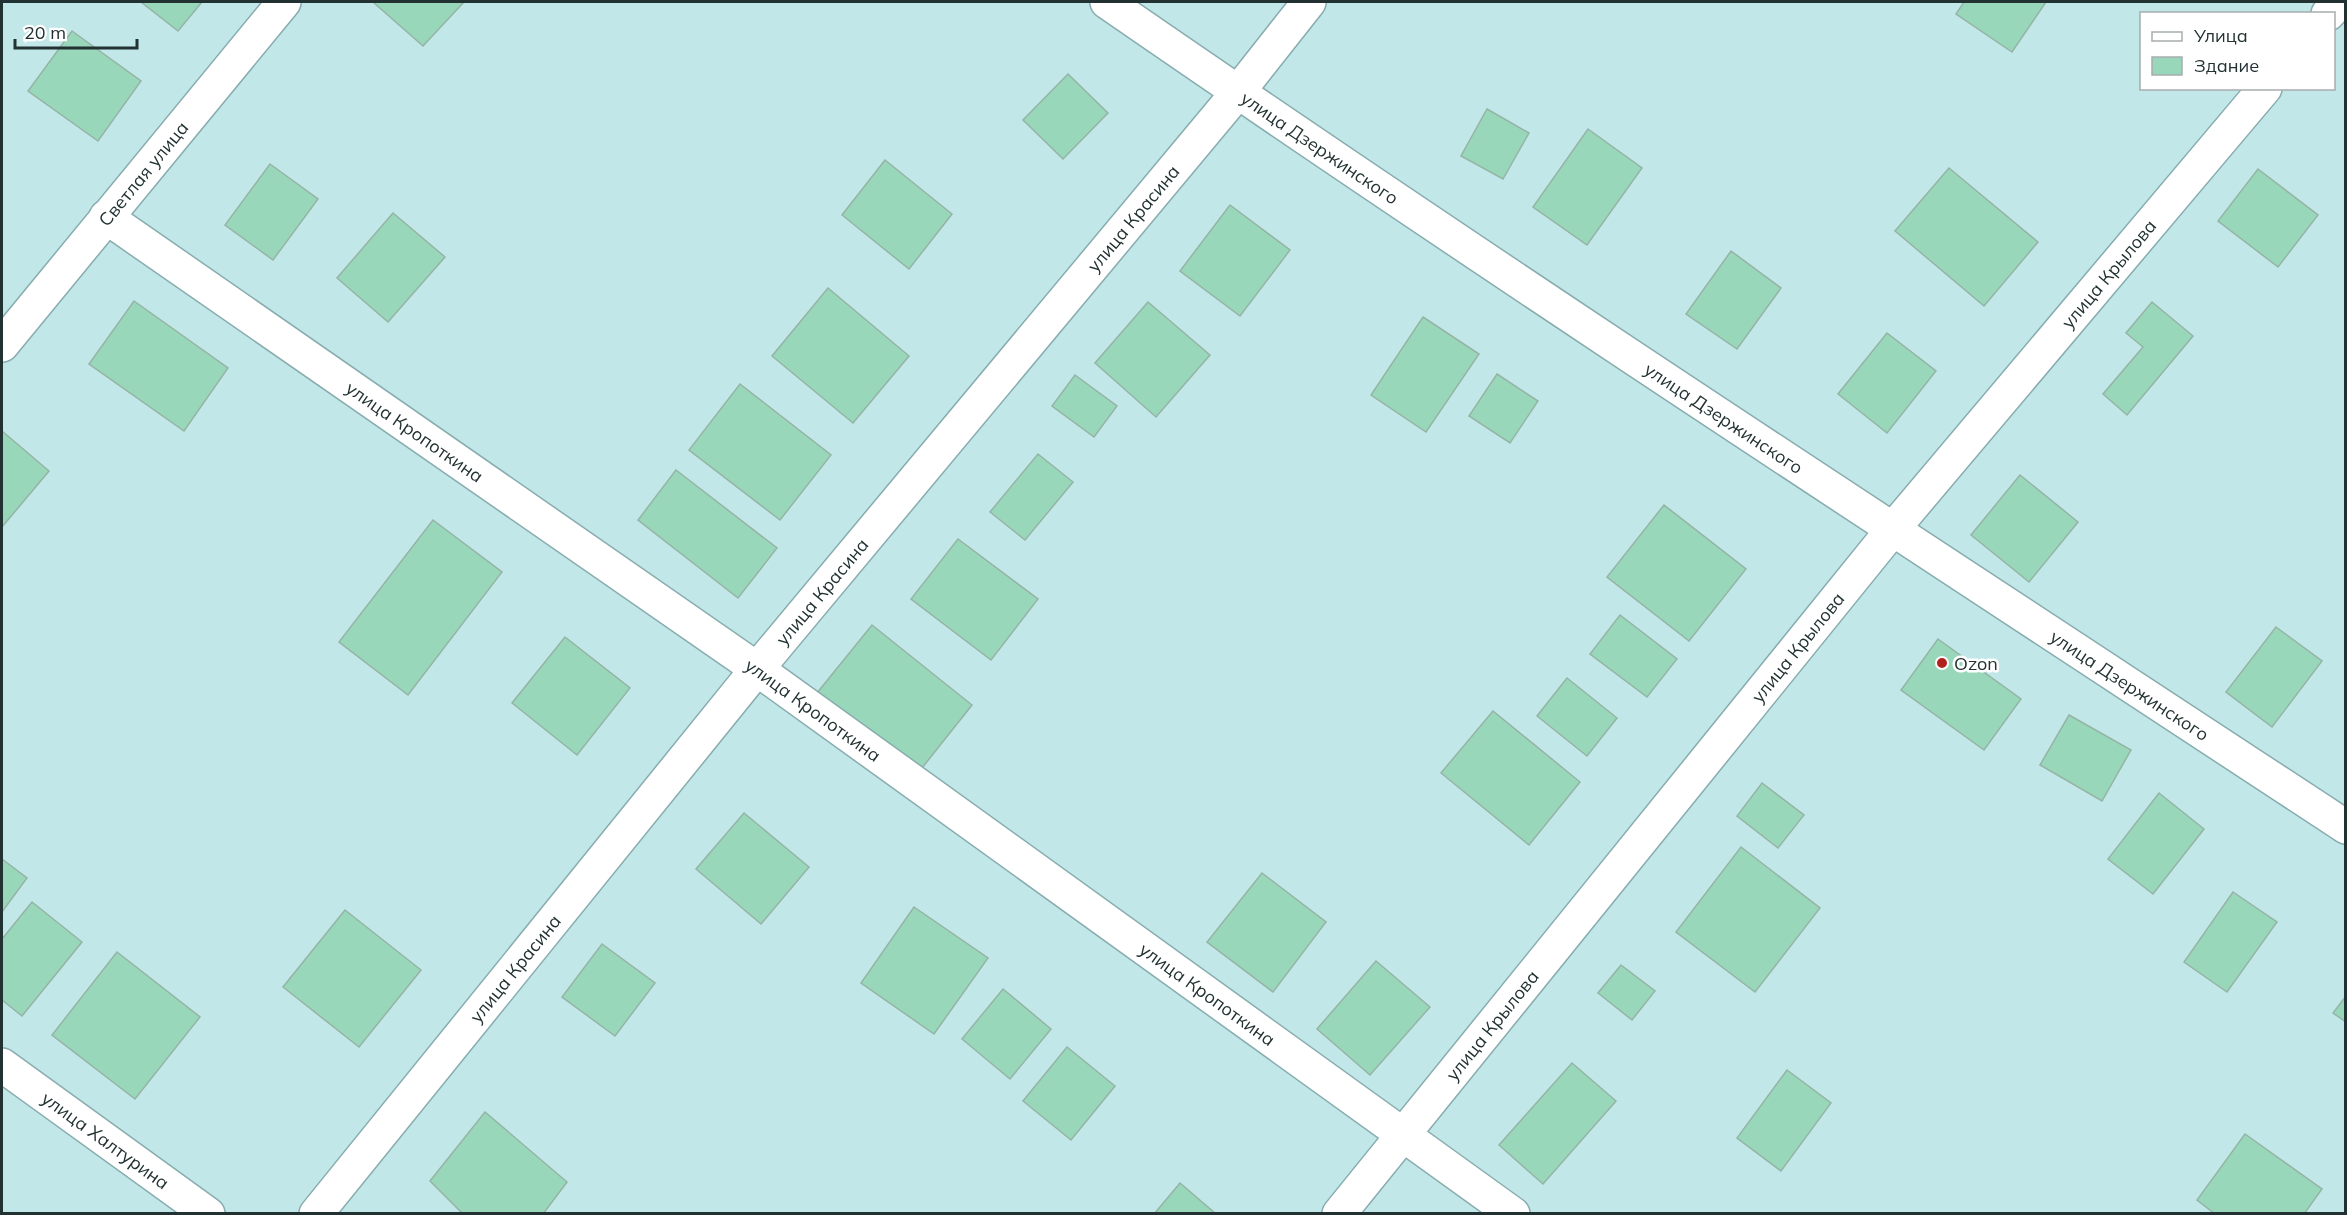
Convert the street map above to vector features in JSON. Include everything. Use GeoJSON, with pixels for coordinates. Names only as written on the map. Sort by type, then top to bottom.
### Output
{"type":"FeatureCollection","features":[{"type":"Feature","properties":{"kind":"street","name":"Светлая улица"},"geometry":{"type":"LineString","coordinates":[[2,345],[284,2]]}},
{"type":"Feature","properties":{"kind":"street","name":"улица Дзержинского"},"geometry":{"type":"LineString","coordinates":[[1107,2],[1893,529],[2346,827]]}},
{"type":"Feature","properties":{"kind":"street","name":"улица Красина"},"geometry":{"type":"LineString","coordinates":[[316,1214],[757,669],[1238,92],[1309,2]]}},
{"type":"Feature","properties":{"kind":"street","name":"улица Крылова"},"geometry":{"type":"LineString","coordinates":[[1339,1214],[1403,1132],[1893,529],[2263,90]]}},
{"type":"Feature","properties":{"kind":"street","name":"улица Кропоткина"},"geometry":{"type":"LineString","coordinates":[[106,217],[757,669],[1403,1132],[1513,1214]]}},
{"type":"Feature","properties":{"kind":"street","name":"улица Халтурина"},"geometry":{"type":"LineString","coordinates":[[2,1065],[208,1214]]}},
{"type":"Feature","properties":{"kind":"building"},"geometry":{"type":"Polygon","coordinates":[[[141,2],[202,2],[178,31],[141,2]]]}},
{"type":"Feature","properties":{"kind":"building"},"geometry":{"type":"Polygon","coordinates":[[[373,2],[464,2],[423,46],[373,2]]]}},
{"type":"Feature","properties":{"kind":"building"},"geometry":{"type":"Polygon","coordinates":[[[1964,2],[2046,2],[2012,52],[1956,14],[1964,2]]]}},
{"type":"Feature","properties":{"kind":"building"},"geometry":{"type":"Polygon","coordinates":[[[72,31],[141,81],[98,141],[28,91],[72,31]]]}},
{"type":"Feature","properties":{"kind":"building"},"geometry":{"type":"Polygon","coordinates":[[[1068,74],[1108,113],[1063,159],[1023,120],[1068,74]]]}},
{"type":"Feature","properties":{"kind":"building"},"geometry":{"type":"Polygon","coordinates":[[[1487,109],[1529,133],[1503,179],[1461,156],[1487,109]]]}},
{"type":"Feature","properties":{"kind":"building"},"geometry":{"type":"Polygon","coordinates":[[[1588,129],[1642,168],[1587,245],[1533,207],[1588,129]]]}},
{"type":"Feature","properties":{"kind":"building"},"geometry":{"type":"Polygon","coordinates":[[[885,160],[952,214],[909,269],[842,215],[885,160]]]}},
{"type":"Feature","properties":{"kind":"building"},"geometry":{"type":"Polygon","coordinates":[[[270,164],[318,199],[273,260],[225,225],[270,164]]]}},
{"type":"Feature","properties":{"kind":"building"},"geometry":{"type":"Polygon","coordinates":[[[1949,168],[2038,242],[1984,306],[1895,231],[1949,168]]]}},
{"type":"Feature","properties":{"kind":"building"},"geometry":{"type":"Polygon","coordinates":[[[2258,169],[2318,215],[2278,267],[2218,221],[2258,169]]]}},
{"type":"Feature","properties":{"kind":"building"},"geometry":{"type":"Polygon","coordinates":[[[1230,205],[1290,250],[1240,316],[1180,271],[1230,205]]]}},
{"type":"Feature","properties":{"kind":"building"},"geometry":{"type":"Polygon","coordinates":[[[393,213],[445,257],[388,322],[337,278],[393,213]]]}},
{"type":"Feature","properties":{"kind":"building"},"geometry":{"type":"Polygon","coordinates":[[[1731,251],[1781,288],[1737,349],[1686,314],[1731,251]]]}},
{"type":"Feature","properties":{"kind":"building"},"geometry":{"type":"Polygon","coordinates":[[[828,288],[909,356],[853,423],[772,356],[828,288]]]}},
{"type":"Feature","properties":{"kind":"building"},"geometry":{"type":"Polygon","coordinates":[[[134,301],[228,368],[184,431],[89,364],[134,301]]]}},
{"type":"Feature","properties":{"kind":"building"},"geometry":{"type":"Polygon","coordinates":[[[1148,302],[1210,355],[1156,417],[1095,363],[1148,302]]]}},
{"type":"Feature","properties":{"kind":"building"},"geometry":{"type":"Polygon","coordinates":[[[2152,302],[2193,336],[2127,415],[2103,394],[2143,347],[2126,333],[2152,302]]]}},
{"type":"Feature","properties":{"kind":"building"},"geometry":{"type":"Polygon","coordinates":[[[1423,317],[1479,354],[1426,432],[1371,395],[1423,317]]]}},
{"type":"Feature","properties":{"kind":"building"},"geometry":{"type":"Polygon","coordinates":[[[1887,333],[1936,371],[1887,433],[1838,394],[1887,333]]]}},
{"type":"Feature","properties":{"kind":"building"},"geometry":{"type":"Polygon","coordinates":[[[1497,374],[1538,401],[1510,443],[1469,416],[1497,374]]]}},
{"type":"Feature","properties":{"kind":"building"},"geometry":{"type":"Polygon","coordinates":[[[1075,375],[1117,406],[1094,437],[1052,406],[1075,375]]]}},
{"type":"Feature","properties":{"kind":"building"},"geometry":{"type":"Polygon","coordinates":[[[740,384],[831,455],[780,520],[689,450],[740,384]]]}},
{"type":"Feature","properties":{"kind":"building"},"geometry":{"type":"Polygon","coordinates":[[[2,431],[49,471],[2,527],[2,431]]]}},
{"type":"Feature","properties":{"kind":"building"},"geometry":{"type":"Polygon","coordinates":[[[1038,454],[1073,482],[1025,540],[990,512],[1038,454]]]}},
{"type":"Feature","properties":{"kind":"building"},"geometry":{"type":"Polygon","coordinates":[[[676,470],[777,548],[738,598],[638,520],[676,470]]]}},
{"type":"Feature","properties":{"kind":"building"},"geometry":{"type":"Polygon","coordinates":[[[2020,475],[2078,522],[2029,582],[1971,535],[2020,475]]]}},
{"type":"Feature","properties":{"kind":"building"},"geometry":{"type":"Polygon","coordinates":[[[1664,505],[1746,569],[1689,641],[1607,577],[1664,505]]]}},
{"type":"Feature","properties":{"kind":"building"},"geometry":{"type":"Polygon","coordinates":[[[433,520],[502,572],[408,695],[339,642],[433,520]]]}},
{"type":"Feature","properties":{"kind":"building"},"geometry":{"type":"Polygon","coordinates":[[[958,539],[1038,599],[991,660],[911,599],[958,539]]]}},
{"type":"Feature","properties":{"kind":"building"},"geometry":{"type":"Polygon","coordinates":[[[1620,615],[1677,659],[1647,697],[1590,654],[1620,615]]]}},
{"type":"Feature","properties":{"kind":"building"},"geometry":{"type":"Polygon","coordinates":[[[872,625],[972,705],[918,773],[817,693],[872,625]]]}},
{"type":"Feature","properties":{"kind":"building"},"geometry":{"type":"Polygon","coordinates":[[[2276,627],[2322,661],[2272,727],[2226,692],[2276,627]]]}},
{"type":"Feature","properties":{"kind":"building"},"geometry":{"type":"Polygon","coordinates":[[[565,637],[630,688],[577,755],[512,703],[565,637]]]}},
{"type":"Feature","properties":{"kind":"building"},"geometry":{"type":"Polygon","coordinates":[[[1938,639],[2021,699],[1984,750],[1901,690],[1938,639]]]}},
{"type":"Feature","properties":{"kind":"building"},"geometry":{"type":"Polygon","coordinates":[[[1567,678],[1617,718],[1587,756],[1537,716],[1567,678]]]}},
{"type":"Feature","properties":{"kind":"building"},"geometry":{"type":"Polygon","coordinates":[[[1493,711],[1580,782],[1529,845],[1441,773],[1493,711]]]}},
{"type":"Feature","properties":{"kind":"building"},"geometry":{"type":"Polygon","coordinates":[[[2069,715],[2131,750],[2102,801],[2040,765],[2069,715]]]}},
{"type":"Feature","properties":{"kind":"building"},"geometry":{"type":"Polygon","coordinates":[[[1762,783],[1804,815],[1778,848],[1737,816],[1762,783]]]}},
{"type":"Feature","properties":{"kind":"building"},"geometry":{"type":"Polygon","coordinates":[[[2159,793],[2204,829],[2153,894],[2108,859],[2159,793]]]}},
{"type":"Feature","properties":{"kind":"building"},"geometry":{"type":"Polygon","coordinates":[[[744,813],[809,867],[761,924],[696,869],[744,813]]]}},
{"type":"Feature","properties":{"kind":"building"},"geometry":{"type":"Polygon","coordinates":[[[1741,847],[1820,908],[1755,992],[1676,932],[1741,847]]]}},
{"type":"Feature","properties":{"kind":"building"},"geometry":{"type":"Polygon","coordinates":[[[2,859],[27,878],[2,912],[2,859]]]}},
{"type":"Feature","properties":{"kind":"building"},"geometry":{"type":"Polygon","coordinates":[[[1262,873],[1326,922],[1273,992],[1207,942],[1262,873]]]}},
{"type":"Feature","properties":{"kind":"building"},"geometry":{"type":"Polygon","coordinates":[[[2233,892],[2277,922],[2227,992],[2184,962],[2233,892]]]}},
{"type":"Feature","properties":{"kind":"building"},"geometry":{"type":"Polygon","coordinates":[[[32,902],[82,942],[22,1016],[2,1000],[2,939],[32,902]]]}},
{"type":"Feature","properties":{"kind":"building"},"geometry":{"type":"Polygon","coordinates":[[[914,907],[988,958],[934,1034],[861,983],[914,907]]]}},
{"type":"Feature","properties":{"kind":"building"},"geometry":{"type":"Polygon","coordinates":[[[345,910],[421,970],[359,1047],[283,987],[345,910]]]}},
{"type":"Feature","properties":{"kind":"building"},"geometry":{"type":"Polygon","coordinates":[[[602,944],[655,983],[615,1036],[562,997],[602,944]]]}},
{"type":"Feature","properties":{"kind":"building"},"geometry":{"type":"Polygon","coordinates":[[[117,952],[200,1017],[135,1099],[52,1035],[117,952]]]}},
{"type":"Feature","properties":{"kind":"building"},"geometry":{"type":"Polygon","coordinates":[[[1376,961],[1430,1007],[1370,1075],[1317,1029],[1376,961]]]}},
{"type":"Feature","properties":{"kind":"building"},"geometry":{"type":"Polygon","coordinates":[[[1621,965],[1655,991],[1632,1020],[1598,993],[1621,965]]]}},
{"type":"Feature","properties":{"kind":"building"},"geometry":{"type":"Polygon","coordinates":[[[1003,989],[1051,1029],[1010,1079],[962,1039],[1003,989]]]}},
{"type":"Feature","properties":{"kind":"building"},"geometry":{"type":"Polygon","coordinates":[[[2346,996],[2346,1022],[2333,1013],[2346,996]]]}},
{"type":"Feature","properties":{"kind":"building"},"geometry":{"type":"Polygon","coordinates":[[[1067,1047],[1115,1086],[1071,1140],[1023,1101],[1067,1047]]]}},
{"type":"Feature","properties":{"kind":"building"},"geometry":{"type":"Polygon","coordinates":[[[1572,1063],[1616,1101],[1543,1184],[1499,1145],[1572,1063]]]}},
{"type":"Feature","properties":{"kind":"building"},"geometry":{"type":"Polygon","coordinates":[[[1787,1070],[1831,1103],[1781,1171],[1737,1138],[1787,1070]]]}},
{"type":"Feature","properties":{"kind":"building"},"geometry":{"type":"Polygon","coordinates":[[[485,1112],[567,1182],[543,1214],[463,1214],[430,1181],[485,1112]]]}},
{"type":"Feature","properties":{"kind":"building"},"geometry":{"type":"Polygon","coordinates":[[[2245,1134],[2322,1189],[2304,1214],[2215,1214],[2197,1200],[2245,1134]]]}},
{"type":"Feature","properties":{"kind":"building"},"geometry":{"type":"Polygon","coordinates":[[[1180,1183],[1216,1214],[1154,1214],[1180,1183]]]}},
{"type":"Feature","properties":{"kind":"place","name":"Ozon"},"geometry":{"type":"Point","coordinates":[1942,663]}}]}
